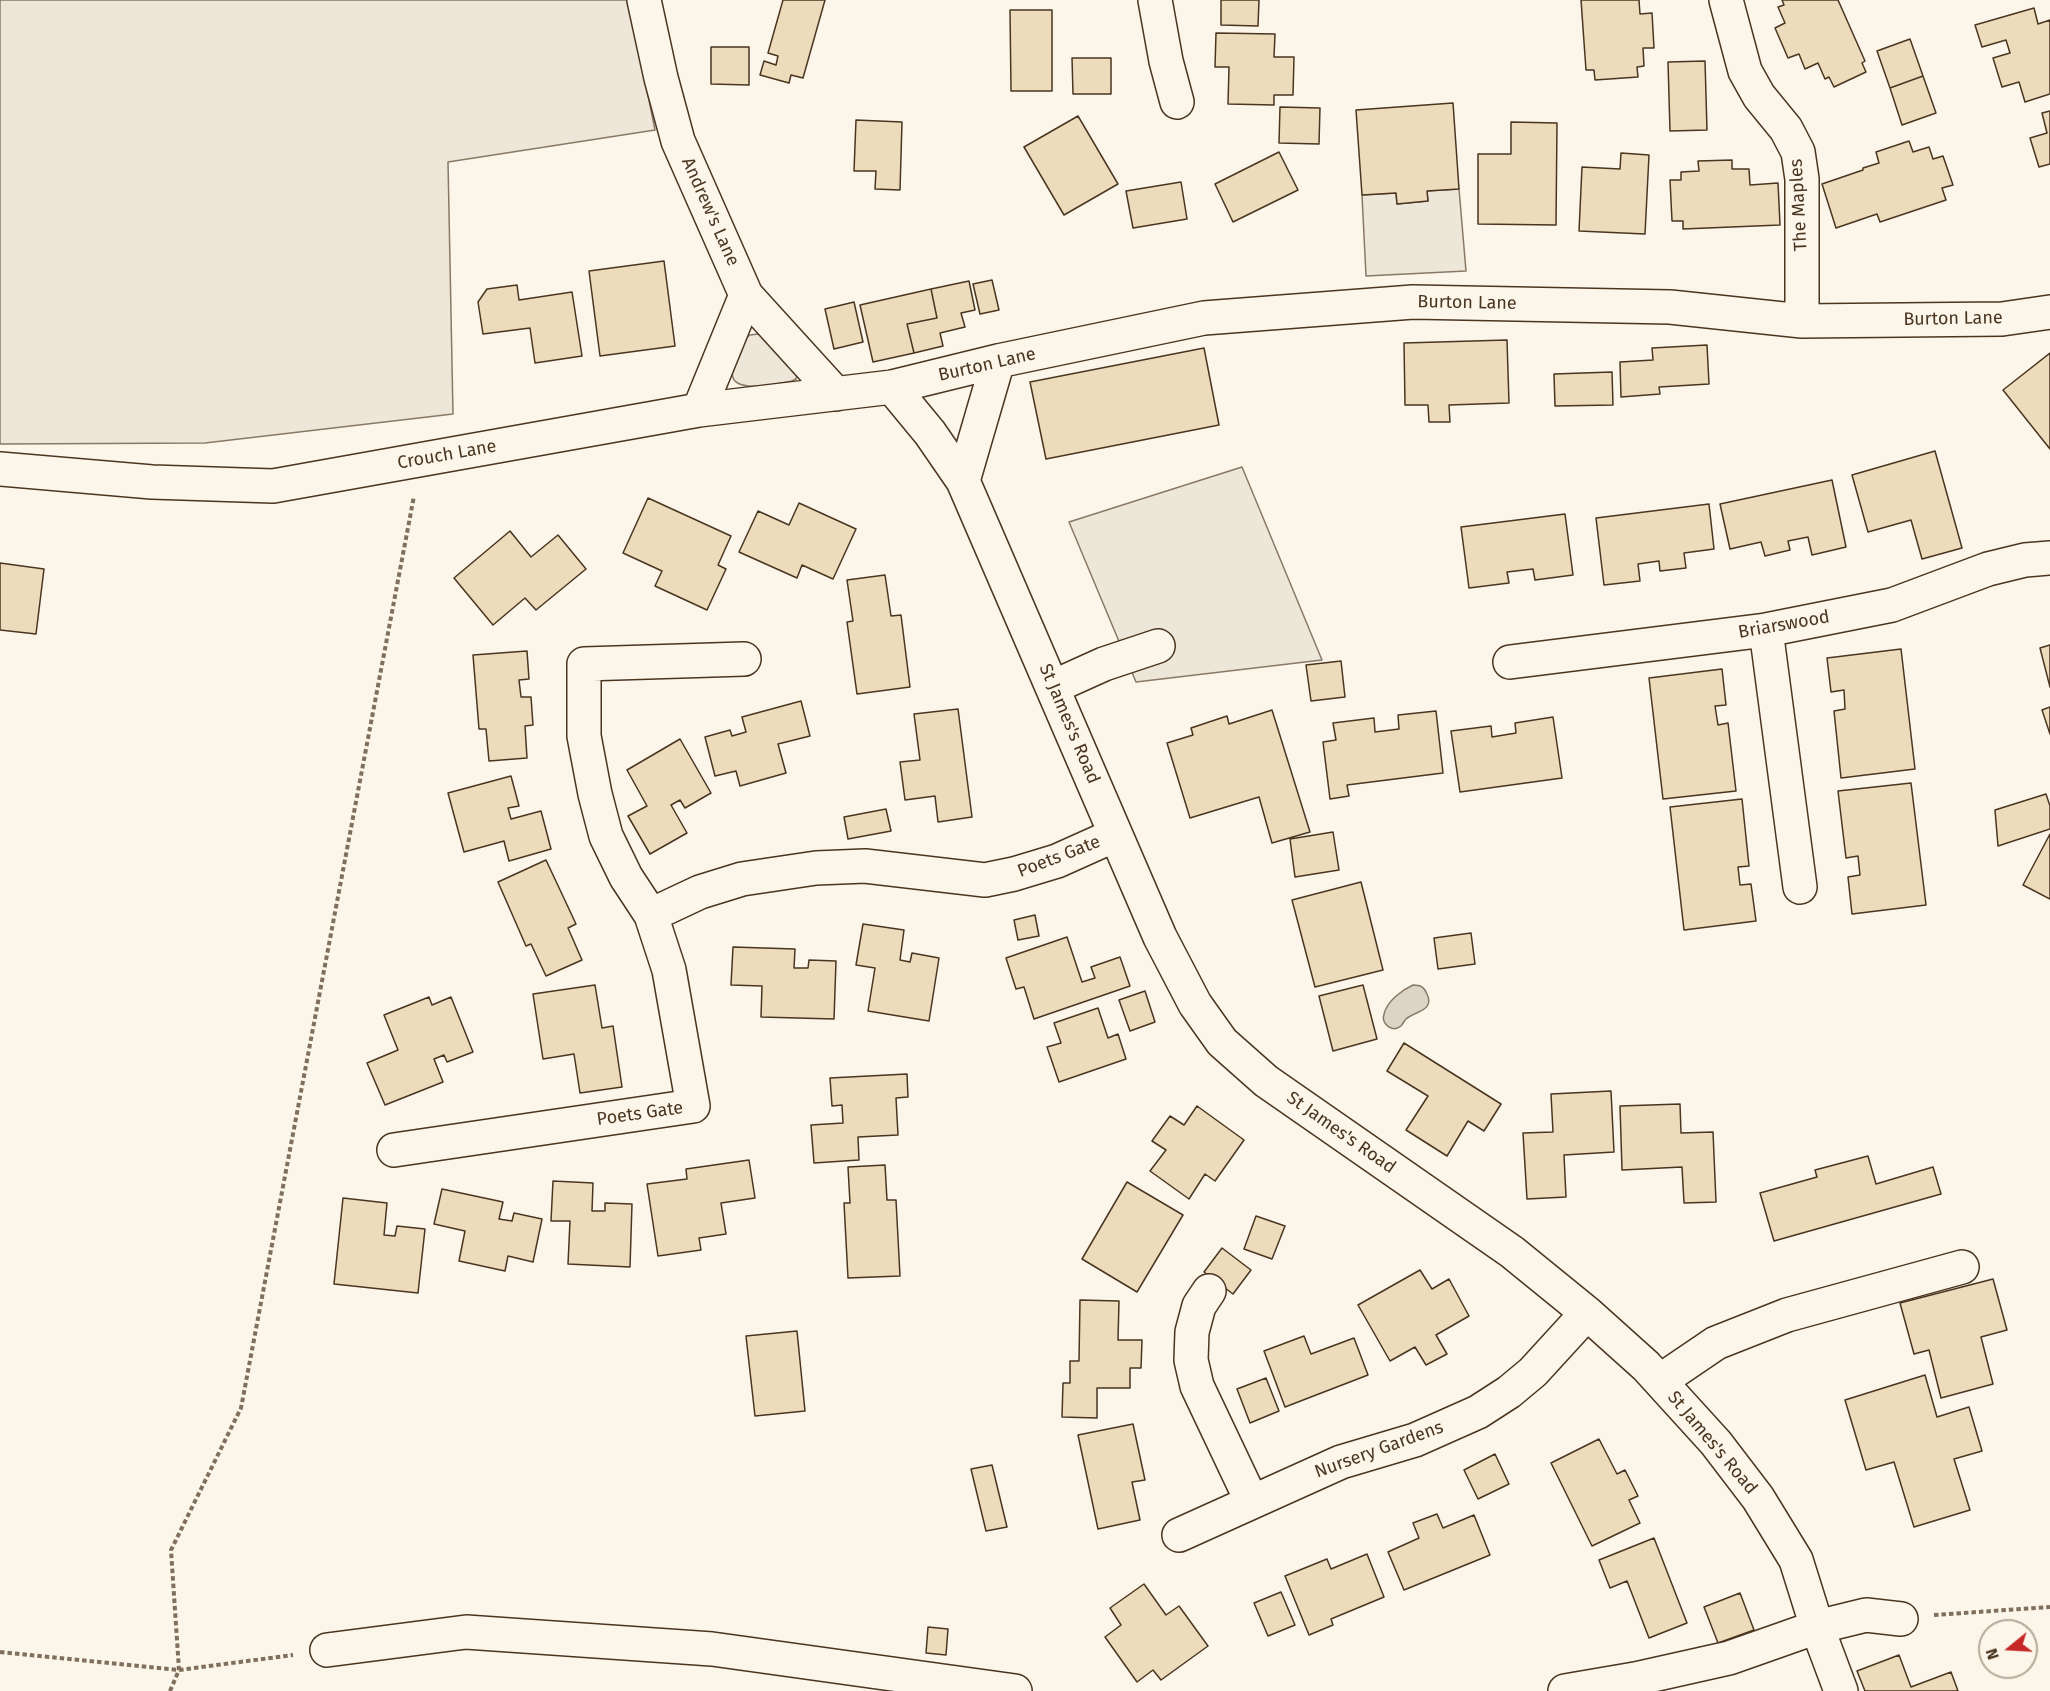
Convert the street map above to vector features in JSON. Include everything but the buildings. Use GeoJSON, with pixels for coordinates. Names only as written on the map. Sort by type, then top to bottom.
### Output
{"type":"FeatureCollection","features":[{"type":"Feature","properties":{"kind":"street","name":"Andrew's Lane"},"geometry":{"type":"LineString","coordinates":[[644,0],[678,141],[746,295],[836,394]]}},
{"type":"Feature","properties":{"kind":"street"},"geometry":{"type":"LineString","coordinates":[[1155,0],[1166,61],[1177,102]]}},
{"type":"Feature","properties":{"kind":"street","name":"The Maples"},"geometry":{"type":"LineString","coordinates":[[1726,0],[1745,71],[1759,96],[1786,129],[1798,152],[1802,179],[1802,321]]}},
{"type":"Feature","properties":{"kind":"street"},"geometry":{"type":"LineString","coordinates":[[699,410],[746,295]]}},
{"type":"Feature","properties":{"kind":"street","name":"Burton Lane"},"geometry":{"type":"LineString","coordinates":[[892,387],[998,361],[1204,318],[1413,302],[1670,307],[1802,321],[2002,319],[2050,312]]}},
{"type":"Feature","properties":{"kind":"street"},"geometry":{"type":"LineString","coordinates":[[963,481],[998,361]]}},
{"type":"Feature","properties":{"kind":"street","name":"Crouch Lane"},"geometry":{"type":"LineString","coordinates":[[0,469],[152,482],[273,486],[699,410],[892,387]]}},
{"type":"Feature","properties":{"kind":"street","name":"St James's Road"},"geometry":{"type":"LineString","coordinates":[[892,387],[930,433],[963,481],[1165,946],[1195,1004],[1222,1042],[1266,1081],[1512,1252],[1587,1313],[1646,1366],[1716,1443],[1758,1498],[1796,1560],[1817,1627],[1841,1691]]}},
{"type":"Feature","properties":{"kind":"street","name":"Briarswood"},"geometry":{"type":"LineString","coordinates":[[1510,662],[1766,630],[1892,605],[1988,569],[2025,560],[2050,558]]}},
{"type":"Feature","properties":{"kind":"street"},"geometry":{"type":"LineString","coordinates":[[1766,630],[1800,887]]}},
{"type":"Feature","properties":{"kind":"street"},"geometry":{"type":"LineString","coordinates":[[1053,687],[1104,664],[1158,646]]}},
{"type":"Feature","properties":{"kind":"street","name":"Poets Gate"},"geometry":{"type":"LineString","coordinates":[[394,1150],[693,1106],[669,970],[651,915],[626,877],[606,836],[595,794],[584,736],[584,664],[744,659]]}},
{"type":"Feature","properties":{"kind":"street","name":"Poets Gate"},"geometry":{"type":"LineString","coordinates":[[651,915],[700,892],[742,879],[816,868],[865,866],[986,880],[1057,861],[1115,835]]}},
{"type":"Feature","properties":{"kind":"street"},"geometry":{"type":"LineString","coordinates":[[1660,1381],[1716,1343],[1787,1316],[1962,1267]]}},
{"type":"Feature","properties":{"kind":"street"},"geometry":{"type":"LineString","coordinates":[[1209,1291],[1199,1306],[1192,1332],[1191,1360],[1197,1386],[1252,1502]]}},
{"type":"Feature","properties":{"kind":"street","name":"Nursery Gardens"},"geometry":{"type":"LineString","coordinates":[[1179,1535],[1341,1462],[1415,1440],[1478,1412],[1509,1392],[1533,1372],[1587,1313]]}},
{"type":"Feature","properties":{"kind":"street"},"geometry":{"type":"LineString","coordinates":[[1565,1691],[1635,1679],[1729,1658],[1817,1627],[1866,1616],[1901,1619]]}},
{"type":"Feature","properties":{"kind":"street"},"geometry":{"type":"LineString","coordinates":[[327,1650],[466,1632],[712,1649],[1015,1691]]}},
{"type":"Feature","properties":{"kind":"path"},"geometry":{"type":"LineString","coordinates":[[170,1691],[179,1670],[171,1550],[241,1408],[420,460]]}},
{"type":"Feature","properties":{"kind":"path"},"geometry":{"type":"LineString","coordinates":[[1901,1619],[1977,1611],[2050,1607]]}},
{"type":"Feature","properties":{"kind":"path"},"geometry":{"type":"LineString","coordinates":[[0,1652],[179,1670],[327,1650]]}},
{"type":"Feature","properties":{"kind":"shaded area"},"geometry":{"type":"Polygon","coordinates":[[[0,0],[629,0],[655,130],[448,162],[453,414],[205,443],[0,444],[0,0]]]}},
{"type":"Feature","properties":{"kind":"shaded area"},"geometry":{"type":"Polygon","coordinates":[[[1459,189],[1466,271],[1366,276],[1362,195],[1396,193],[1397,204],[1428,201],[1427,191],[1459,189]]]}},
{"type":"Feature","properties":{"kind":"shaded area"},"geometry":{"type":"Polygon","coordinates":[[[758,334],[764,336],[797,375],[796,379],[755,386],[737,383],[733,378],[733,369],[737,357],[746,338],[758,334]]]}},
{"type":"Feature","properties":{"kind":"shaded area"},"geometry":{"type":"Polygon","coordinates":[[[1242,467],[1322,660],[1136,682],[1069,522],[1242,467]]]}},
{"type":"Feature","properties":{"kind":"shaded area"},"geometry":{"type":"Polygon","coordinates":[[[1413,985],[1425,990],[1429,1000],[1428,1004],[1423,1010],[1406,1019],[1398,1028],[1391,1028],[1384,1021],[1388,1005],[1400,993],[1413,985]]]}}]}
